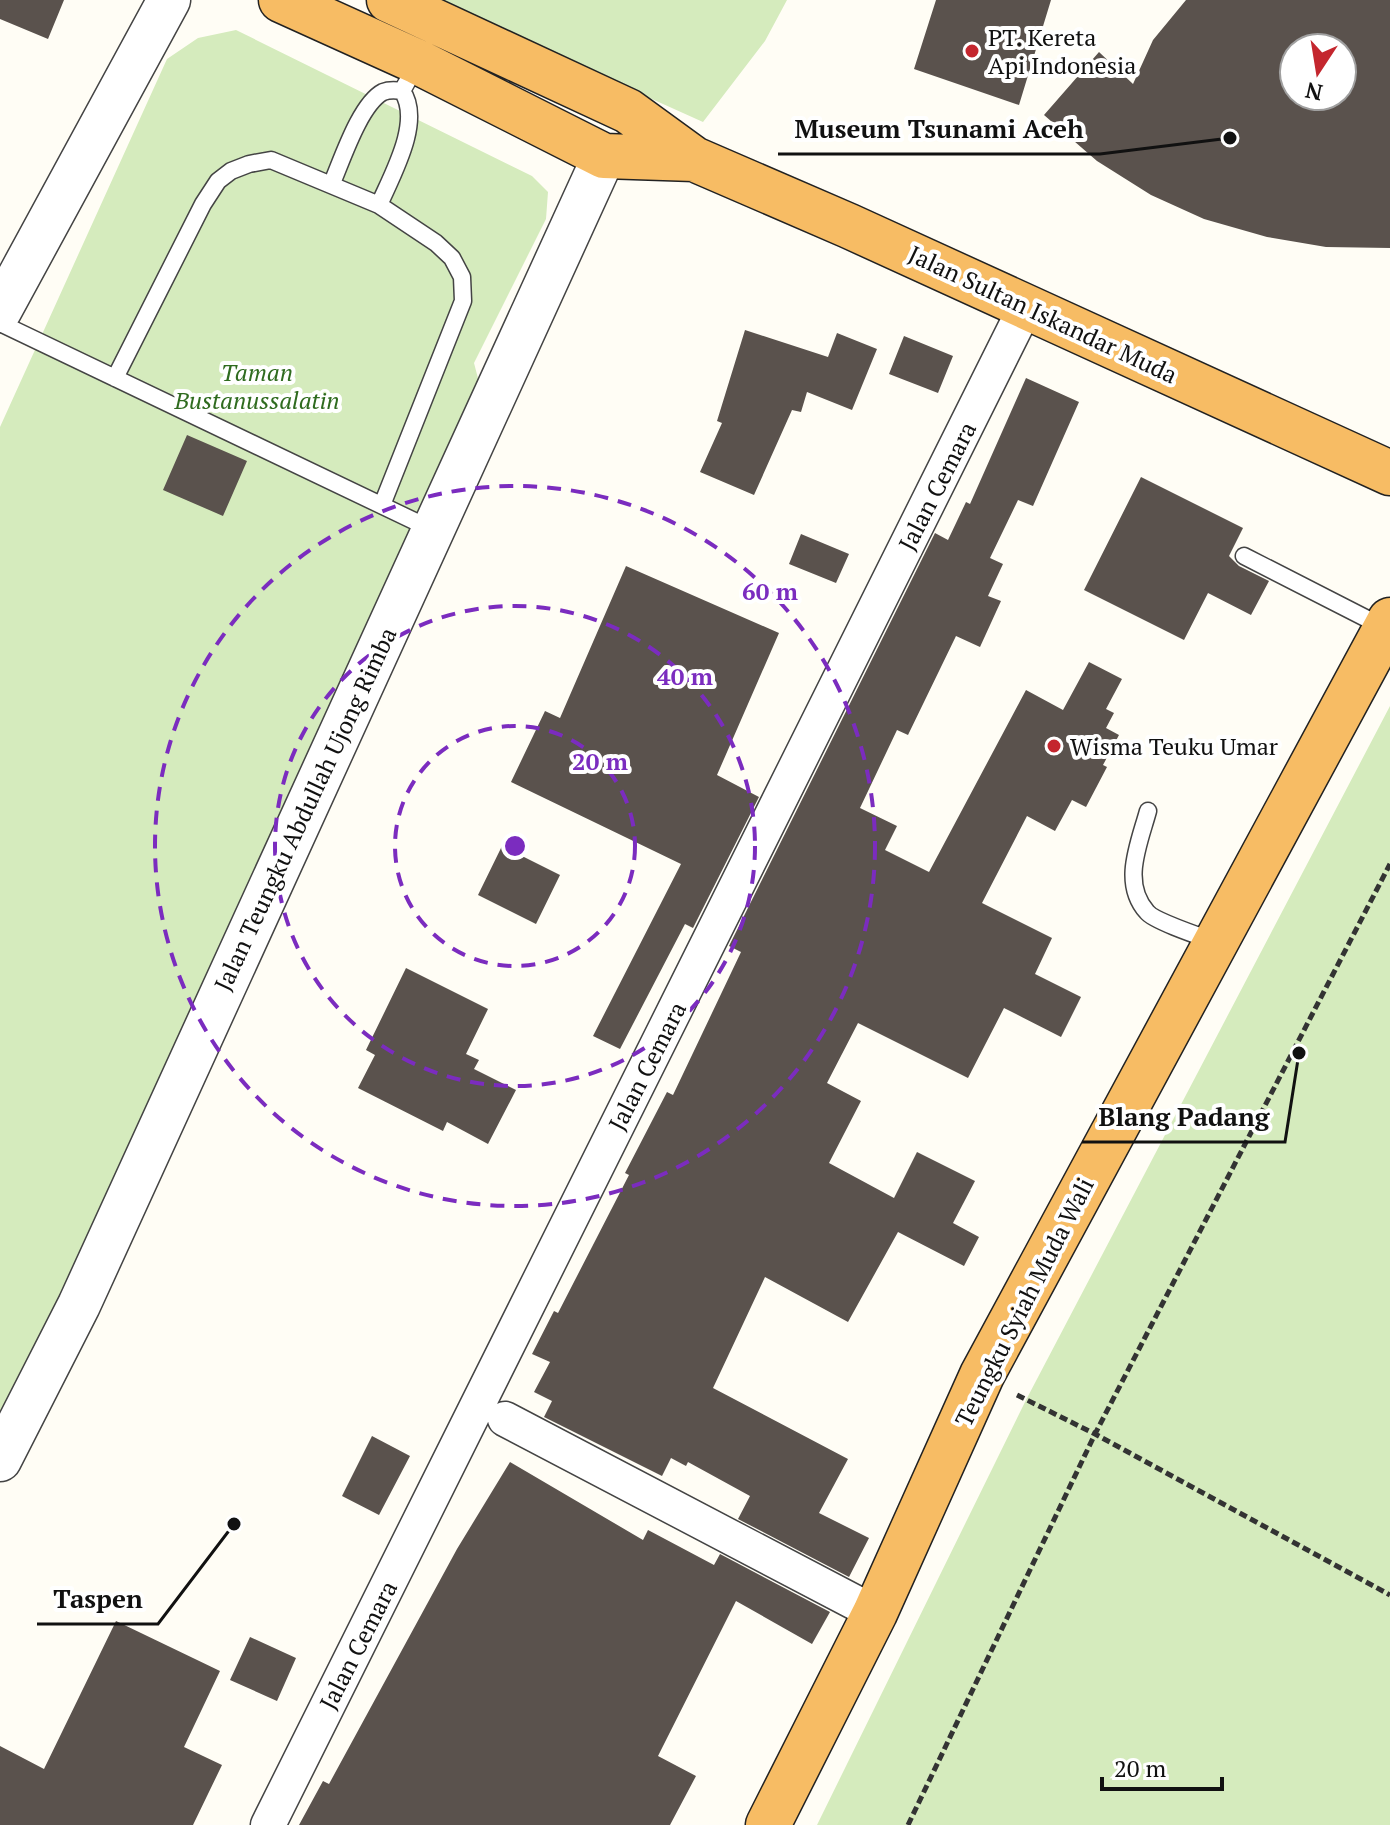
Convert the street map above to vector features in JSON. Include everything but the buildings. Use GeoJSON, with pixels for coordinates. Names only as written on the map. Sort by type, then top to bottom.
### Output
{"type":"FeatureCollection","features":[{"type":"Feature","properties":{"kind":"highway","name":"Jalan Sultan Iskandar Muda"},"geometry":{"type":"LineString","coordinates":[[281,0],[410,77],[604,156],[694,159]]}},
{"type":"Feature","properties":{"kind":"highway","name":"Jalan Sultan Iskandar Muda"},"geometry":{"type":"LineString","coordinates":[[389,0],[628,111],[694,159],[1026,306],[1390,473]]}},
{"type":"Feature","properties":{"kind":"highway","name":"Teungku Syiah Muda Wali"},"geometry":{"type":"LineString","coordinates":[[768,1825],[875,1613],[982,1375],[1388,624]]}},
{"type":"Feature","properties":{"kind":"street"},"geometry":{"type":"LineString","coordinates":[[0,311],[169,0]]}},
{"type":"Feature","properties":{"kind":"street"},"geometry":{"type":"LineString","coordinates":[[604,156],[628,111]]}},
{"type":"Feature","properties":{"kind":"street","name":"Jalan Teungku Abdullah Ujong Rimba"},"geometry":{"type":"LineString","coordinates":[[0,1460],[79,1305],[604,156]]}},
{"type":"Feature","properties":{"kind":"street","name":"Jalan Cemara"},"geometry":{"type":"LineString","coordinates":[[268,1825],[1026,306]]}},
{"type":"Feature","properties":{"kind":"street"},"geometry":{"type":"LineString","coordinates":[[505,1419],[875,1613]]}},
{"type":"Feature","properties":{"kind":"lane"},"geometry":{"type":"LineString","coordinates":[[332,183],[371,101],[410,77]]}},
{"type":"Feature","properties":{"kind":"lane"},"geometry":{"type":"LineString","coordinates":[[379,205],[404,145],[409,120],[410,77]]}},
{"type":"Feature","properties":{"kind":"lane"},"geometry":{"type":"LineString","coordinates":[[115,378],[203,204],[218,181],[231,171],[271,160],[379,205],[436,243],[452,258],[462,277],[463,301],[382,505]]}},
{"type":"Feature","properties":{"kind":"lane"},"geometry":{"type":"LineString","coordinates":[[0,323],[432,529]]}},
{"type":"Feature","properties":{"kind":"lane"},"geometry":{"type":"LineString","coordinates":[[1244,556],[1388,624]]}},
{"type":"Feature","properties":{"kind":"lane"},"geometry":{"type":"LineString","coordinates":[[1148,811],[1135,857],[1132,886],[1148,914],[1216,942]]}},
{"type":"Feature","properties":{"kind":"path"},"geometry":{"type":"LineString","coordinates":[[908,1825],[1095,1434],[1390,864]]}},
{"type":"Feature","properties":{"kind":"path"},"geometry":{"type":"LineString","coordinates":[[982,1375],[1390,1595]]}},
{"type":"Feature","properties":{"kind":"green space"},"geometry":{"type":"Polygon","coordinates":[[[432,0],[787,0],[765,41],[703,122],[432,0]]]}},
{"type":"Feature","properties":{"kind":"green space","name":"Taman Bustanussalatin"},"geometry":{"type":"Polygon","coordinates":[[[236,30],[532,176],[548,192],[546,219],[474,363],[486,409],[65,1294],[0,1414],[0,427],[167,59],[198,38],[236,30]]]}},
{"type":"Feature","properties":{"kind":"green space"},"geometry":{"type":"Polygon","coordinates":[[[1390,706],[1390,1825],[817,1825],[1026,1400],[1390,706]]]}},
{"type":"Feature","properties":{"kind":"place","name":"PT. Kereta Api Indonesia"},"geometry":{"type":"Point","coordinates":[972,51]}},
{"type":"Feature","properties":{"kind":"place","name":"Museum Tsunami Aceh"},"geometry":{"type":"Point","coordinates":[1230,138]}},
{"type":"Feature","properties":{"kind":"place","name":"Wisma Teuku Umar"},"geometry":{"type":"Point","coordinates":[1054,746]}},
{"type":"Feature","properties":{"kind":"place","name":"Blang Padang"},"geometry":{"type":"Point","coordinates":[1299,1053]}},
{"type":"Feature","properties":{"kind":"place","name":"Taspen"},"geometry":{"type":"Point","coordinates":[234,1524]}}]}
